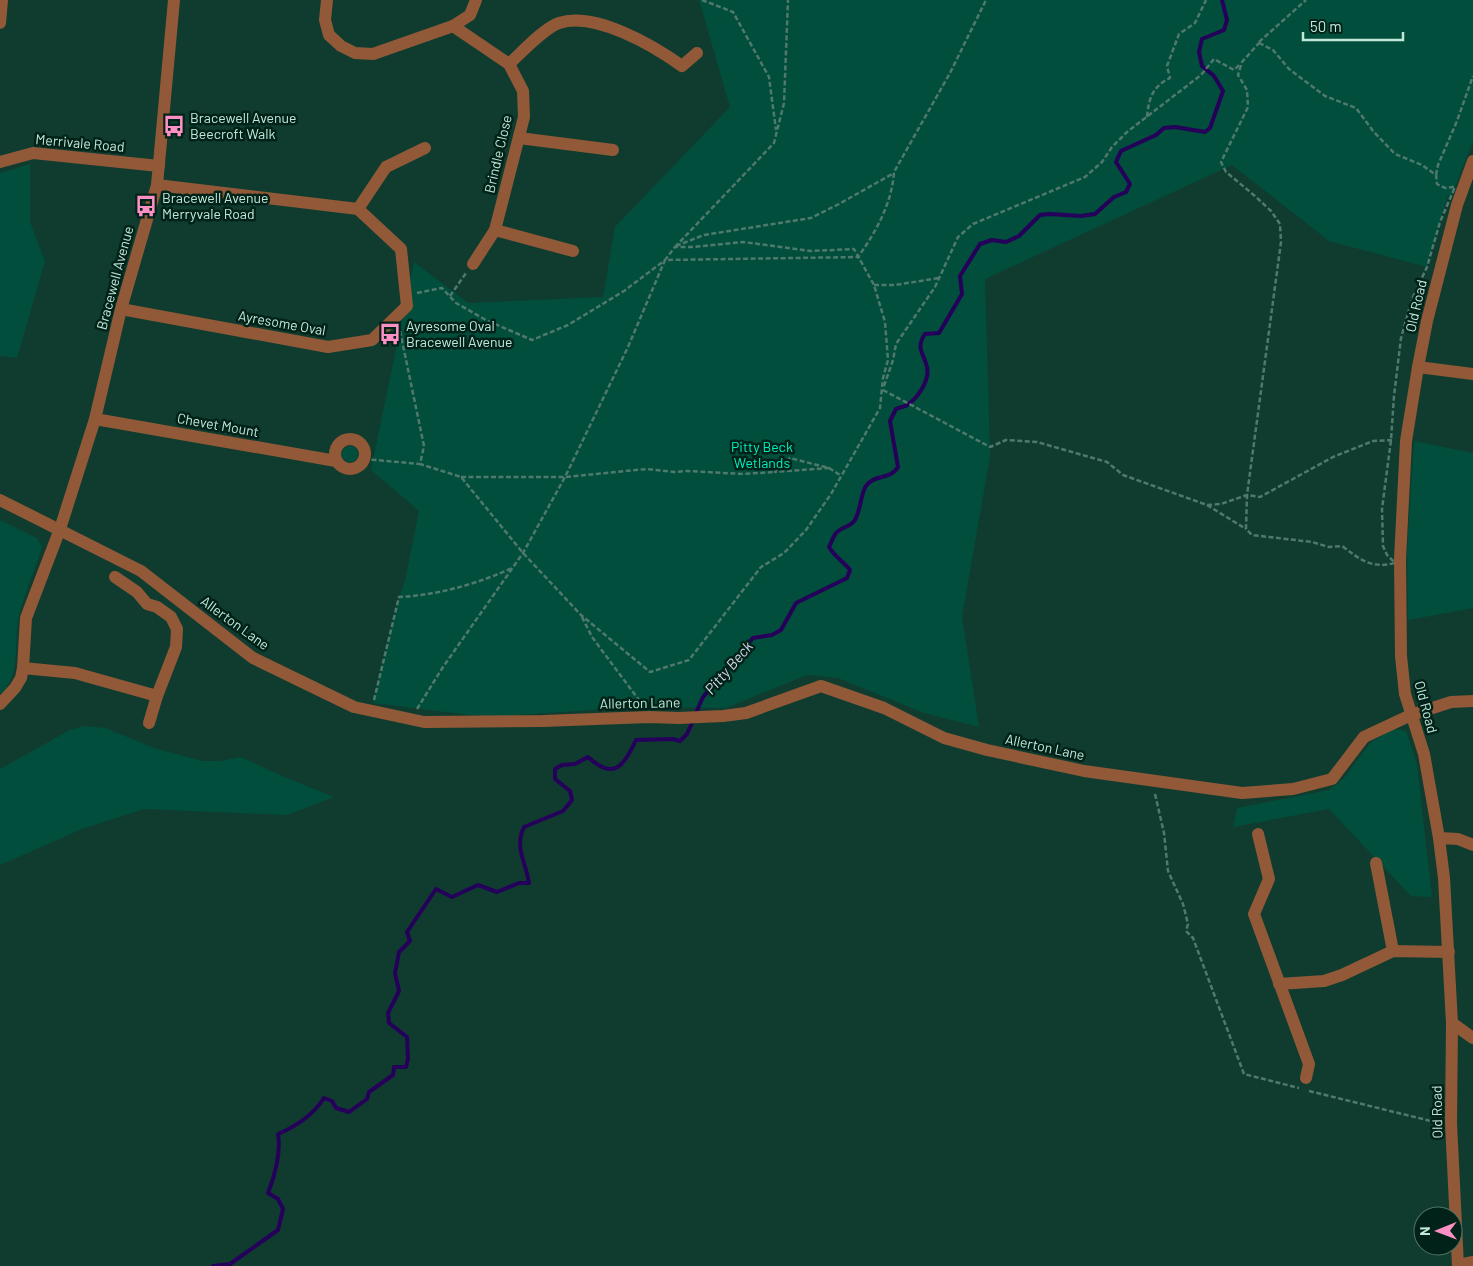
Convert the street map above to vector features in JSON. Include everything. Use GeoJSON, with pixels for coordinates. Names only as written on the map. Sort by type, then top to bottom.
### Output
{"type":"FeatureCollection","features":[{"type":"Feature","properties":{"kind":"street"},"geometry":{"type":"LineString","coordinates":[[0,23],[2,0]]}},
{"type":"Feature","properties":{"kind":"street","name":"Bracewell Avenue"},"geometry":{"type":"LineString","coordinates":[[23,668],[26,618],[60,529],[95,419],[121,309],[157,185],[174,0]]}},
{"type":"Feature","properties":{"kind":"street"},"geometry":{"type":"LineString","coordinates":[[327,0],[325,20],[329,35],[341,46],[355,53],[373,54],[453,26],[470,15],[476,0]]}},
{"type":"Feature","properties":{"kind":"street"},"geometry":{"type":"LineString","coordinates":[[509,64],[539,36],[558,23],[579,20],[620,30],[658,48],[682,66],[697,53]]}},
{"type":"Feature","properties":{"kind":"street","name":"Brindle Close"},"geometry":{"type":"LineString","coordinates":[[453,26],[509,64],[523,91],[524,117],[495,230],[473,264]]}},
{"type":"Feature","properties":{"kind":"street"},"geometry":{"type":"LineString","coordinates":[[519,138],[613,150]]}},
{"type":"Feature","properties":{"kind":"street"},"geometry":{"type":"LineString","coordinates":[[157,185],[358,209],[386,167],[425,148]]}},
{"type":"Feature","properties":{"kind":"street","name":"Merrivale Road"},"geometry":{"type":"LineString","coordinates":[[0,162],[33,153],[159,166]]}},
{"type":"Feature","properties":{"kind":"street","name":"Old Road"},"geometry":{"type":"LineString","coordinates":[[1458,1266],[1451,1123],[1452,1023],[1444,878],[1424,754],[1405,694],[1401,656],[1400,559],[1406,441],[1418,367],[1427,321],[1457,205],[1473,162]]}},
{"type":"Feature","properties":{"kind":"street","name":"Ayresome Oval"},"geometry":{"type":"LineString","coordinates":[[121,309],[328,347],[372,340],[408,306],[401,249],[358,209]]}},
{"type":"Feature","properties":{"kind":"street"},"geometry":{"type":"LineString","coordinates":[[495,230],[573,251]]}},
{"type":"Feature","properties":{"kind":"street"},"geometry":{"type":"LineString","coordinates":[[1418,367],[1473,374]]}},
{"type":"Feature","properties":{"kind":"street","name":"Chevet Mount"},"geometry":{"type":"LineString","coordinates":[[95,419],[336,461]]}},
{"type":"Feature","properties":{"kind":"street"},"geometry":{"type":"LineString","coordinates":[[346,439],[358,441],[362,444],[364,458],[358,467],[344,468],[336,461],[335,451],[337,446],[346,439]]}},
{"type":"Feature","properties":{"kind":"street","name":"Allerton Lane"},"geometry":{"type":"LineString","coordinates":[[0,500],[141,571],[253,658],[354,708],[424,722],[724,716],[746,713],[821,686],[884,708],[944,738],[1084,771],[1242,793],[1293,790],[1332,779],[1364,737],[1411,715],[1451,702],[1473,700]]}},
{"type":"Feature","properties":{"kind":"street"},"geometry":{"type":"LineString","coordinates":[[115,577],[137,592],[146,604],[157,607],[171,617],[177,629],[176,647],[157,696],[149,723]]}},
{"type":"Feature","properties":{"kind":"street"},"geometry":{"type":"LineString","coordinates":[[0,704],[15,688],[21,678],[23,668],[75,673],[157,696]]}},
{"type":"Feature","properties":{"kind":"street"},"geometry":{"type":"LineString","coordinates":[[1258,834],[1269,879],[1254,914],[1309,1064],[1306,1078]]}},
{"type":"Feature","properties":{"kind":"street"},"geometry":{"type":"LineString","coordinates":[[1439,838],[1458,839],[1473,846]]}},
{"type":"Feature","properties":{"kind":"street"},"geometry":{"type":"LineString","coordinates":[[1376,863],[1393,951]]}},
{"type":"Feature","properties":{"kind":"street"},"geometry":{"type":"LineString","coordinates":[[1280,984],[1324,981],[1351,971],[1393,951],[1449,952]]}},
{"type":"Feature","properties":{"kind":"street"},"geometry":{"type":"LineString","coordinates":[[1452,1023],[1473,1038]]}},
{"type":"Feature","properties":{"kind":"street"},"geometry":{"type":"LineString","coordinates":[[1458,1266],[1473,1262]]}},
{"type":"Feature","properties":{"kind":"path"},"geometry":{"type":"LineString","coordinates":[[702,0],[733,12],[769,76],[777,132]]}},
{"type":"Feature","properties":{"kind":"path"},"geometry":{"type":"LineString","coordinates":[[406,294],[442,288],[456,303],[486,320],[532,340],[568,325],[624,292],[665,260],[675,247],[774,144],[784,103],[788,0]]}},
{"type":"Feature","properties":{"kind":"path"},"geometry":{"type":"LineString","coordinates":[[858,256],[867,244],[887,205],[893,186],[894,172],[950,73],[986,0]]}},
{"type":"Feature","properties":{"kind":"path"},"geometry":{"type":"LineString","coordinates":[[1147,116],[1148,100],[1160,83],[1170,78],[1168,66],[1179,34],[1195,23],[1206,0]]}},
{"type":"Feature","properties":{"kind":"path"},"geometry":{"type":"LineString","coordinates":[[460,477],[522,553],[581,615],[650,672],[689,660],[761,567],[784,553],[806,530],[841,475],[880,408],[896,344],[916,318],[935,287],[958,237],[973,224],[1085,177],[1102,162],[1112,147],[1127,132],[1201,75],[1214,59],[1234,70],[1259,43],[1306,0]]}},
{"type":"Feature","properties":{"kind":"path"},"geometry":{"type":"LineString","coordinates":[[1259,43],[1273,50],[1289,69],[1325,96],[1356,108],[1373,131],[1395,154],[1422,165],[1436,175]]}},
{"type":"Feature","properties":{"kind":"path"},"geometry":{"type":"LineString","coordinates":[[1242,62],[1238,75],[1247,90],[1248,107],[1222,162],[1226,172],[1256,196],[1271,211],[1280,224],[1281,242],[1247,495],[1246,530]]}},
{"type":"Feature","properties":{"kind":"path"},"geometry":{"type":"LineString","coordinates":[[1455,187],[1445,188],[1437,184],[1436,175],[1438,165],[1457,121],[1473,76]]}},
{"type":"Feature","properties":{"kind":"path"},"geometry":{"type":"LineString","coordinates":[[675,247],[704,235],[811,218],[894,172]]}},
{"type":"Feature","properties":{"kind":"path"},"geometry":{"type":"LineString","coordinates":[[675,247],[743,242],[811,250],[854,249],[874,285],[885,322],[888,360],[883,378],[883,390]]}},
{"type":"Feature","properties":{"kind":"path"},"geometry":{"type":"LineString","coordinates":[[665,260],[858,256]]}},
{"type":"Feature","properties":{"kind":"path"},"geometry":{"type":"LineString","coordinates":[[413,720],[417,708],[443,667],[513,568],[565,477],[628,347],[665,260]]}},
{"type":"Feature","properties":{"kind":"path"},"geometry":{"type":"LineString","coordinates":[[450,296],[473,264]]}},
{"type":"Feature","properties":{"kind":"path"},"geometry":{"type":"LineString","coordinates":[[874,285],[895,285],[939,278]]}},
{"type":"Feature","properties":{"kind":"path"},"geometry":{"type":"LineString","coordinates":[[397,316],[424,446],[420,464]]}},
{"type":"Feature","properties":{"kind":"path"},"geometry":{"type":"LineString","coordinates":[[883,390],[990,447],[1006,440],[1037,442],[1107,462],[1123,474],[1207,505],[1252,535],[1312,542],[1329,547],[1342,546],[1361,560],[1381,566],[1395,563]]}},
{"type":"Feature","properties":{"kind":"path"},"geometry":{"type":"LineString","coordinates":[[1207,505],[1221,504],[1247,495],[1260,496],[1333,458],[1374,441],[1406,441]]}},
{"type":"Feature","properties":{"kind":"path"},"geometry":{"type":"LineString","coordinates":[[364,458],[420,464],[460,477],[565,477],[647,469],[674,472],[743,474],[829,468]]}},
{"type":"Feature","properties":{"kind":"path"},"geometry":{"type":"LineString","coordinates":[[774,472],[790,458],[829,468],[841,475]]}},
{"type":"Feature","properties":{"kind":"path"},"geometry":{"type":"LineString","coordinates":[[371,711],[399,597],[422,596],[473,583],[513,568]]}},
{"type":"Feature","properties":{"kind":"path"},"geometry":{"type":"LineString","coordinates":[[581,615],[592,636],[645,707],[649,717]]}},
{"type":"Feature","properties":{"kind":"path"},"geometry":{"type":"LineString","coordinates":[[1152,781],[1164,833],[1168,871],[1183,904],[1188,924],[1186,931],[1193,938],[1244,1074],[1436,1123],[1451,1123]]}},
{"type":"Feature","properties":{"kind":"green space","name":"Pitty Beck Wetlands"},"geometry":{"type":"Polygon","coordinates":[[[699,0],[1473,0],[1473,141],[1451,197],[1448,195],[1427,267],[1329,241],[1232,165],[985,279],[990,456],[962,617],[979,727],[924,713],[838,678],[807,675],[726,708],[639,707],[486,717],[373,703],[399,597],[405,581],[419,511],[371,470],[414,262],[468,303],[603,297],[615,227],[730,107],[699,0]]]}},
{"type":"Feature","properties":{"kind":"green space"},"geometry":{"type":"Polygon","coordinates":[[[30,164],[30,222],[45,261],[17,358],[0,356],[0,173],[30,164]]]}},
{"type":"Feature","properties":{"kind":"green space"},"geometry":{"type":"Polygon","coordinates":[[[1414,441],[1473,453],[1473,608],[1408,620],[1407,549],[1414,441]]]}},
{"type":"Feature","properties":{"kind":"green space"},"geometry":{"type":"Polygon","coordinates":[[[350,446],[356,448],[358,454],[356,460],[350,462],[344,460],[342,454],[344,448],[350,446]]]}},
{"type":"Feature","properties":{"kind":"green space"},"geometry":{"type":"Polygon","coordinates":[[[0,520],[37,538],[42,547],[20,612],[14,670],[7,687],[0,694],[0,520]]]}},
{"type":"Feature","properties":{"kind":"green space"},"geometry":{"type":"Polygon","coordinates":[[[84,726],[105,728],[154,748],[202,761],[220,761],[241,757],[334,797],[287,815],[144,809],[82,829],[0,865],[0,769],[70,730],[84,726]]]}},
{"type":"Feature","properties":{"kind":"green space"},"geometry":{"type":"Polygon","coordinates":[[[1394,729],[1406,731],[1417,764],[1432,897],[1411,896],[1329,809],[1233,827],[1237,808],[1329,790],[1344,778],[1371,742],[1394,729]]]}},
{"type":"Feature","properties":{"kind":"waterway","name":"Pitty Beck"},"geometry":{"type":"LineString","coordinates":[[695,715],[703,697],[753,638],[772,635],[781,630],[796,603],[847,578],[850,570],[829,547],[836,533],[855,520],[863,492],[869,482],[891,474],[898,467],[890,421],[896,409],[906,406],[911,402],[925,383],[927,367],[920,347],[922,339],[925,334],[939,333],[962,294],[960,276],[980,244],[992,240],[1006,242],[1019,236],[1040,215],[1081,216],[1095,214],[1114,197],[1126,192],[1130,184],[1116,162],[1121,151],[1156,135],[1164,128],[1175,127],[1205,132],[1210,128],[1223,91],[1214,76],[1202,66],[1199,52],[1202,39],[1224,30],[1227,20],[1222,0]]}},
{"type":"Feature","properties":{"kind":"waterway","name":"Pitty Beck"},"geometry":{"type":"LineString","coordinates":[[213,1266],[230,1264],[278,1230],[283,1209],[278,1199],[268,1193],[277,1164],[278,1134],[304,1119],[315,1110],[324,1098],[332,1101],[336,1108],[349,1112],[367,1099],[369,1092],[393,1075],[394,1067],[406,1067],[408,1059],[407,1037],[389,1023],[388,1013],[399,991],[395,973],[399,952],[410,941],[407,932],[436,889],[452,897],[478,885],[497,892],[519,883],[529,883],[520,848],[524,827],[563,811],[572,800],[570,791],[555,779],[555,769],[562,765],[575,764],[588,757],[605,768],[617,767],[627,757],[636,740],[673,739],[680,741],[687,734],[693,721]]}},
{"type":"Feature","properties":{"kind":"place","name":"Bracewell Avenue Beecroft Walk"},"geometry":{"type":"Point","coordinates":[174,126]}},
{"type":"Feature","properties":{"kind":"place","name":"Bracewell Avenue Merryvale Road"},"geometry":{"type":"Point","coordinates":[146,206]}},
{"type":"Feature","properties":{"kind":"place","name":"Ayresome Oval Bracewell Avenue"},"geometry":{"type":"Point","coordinates":[390,334]}}]}
